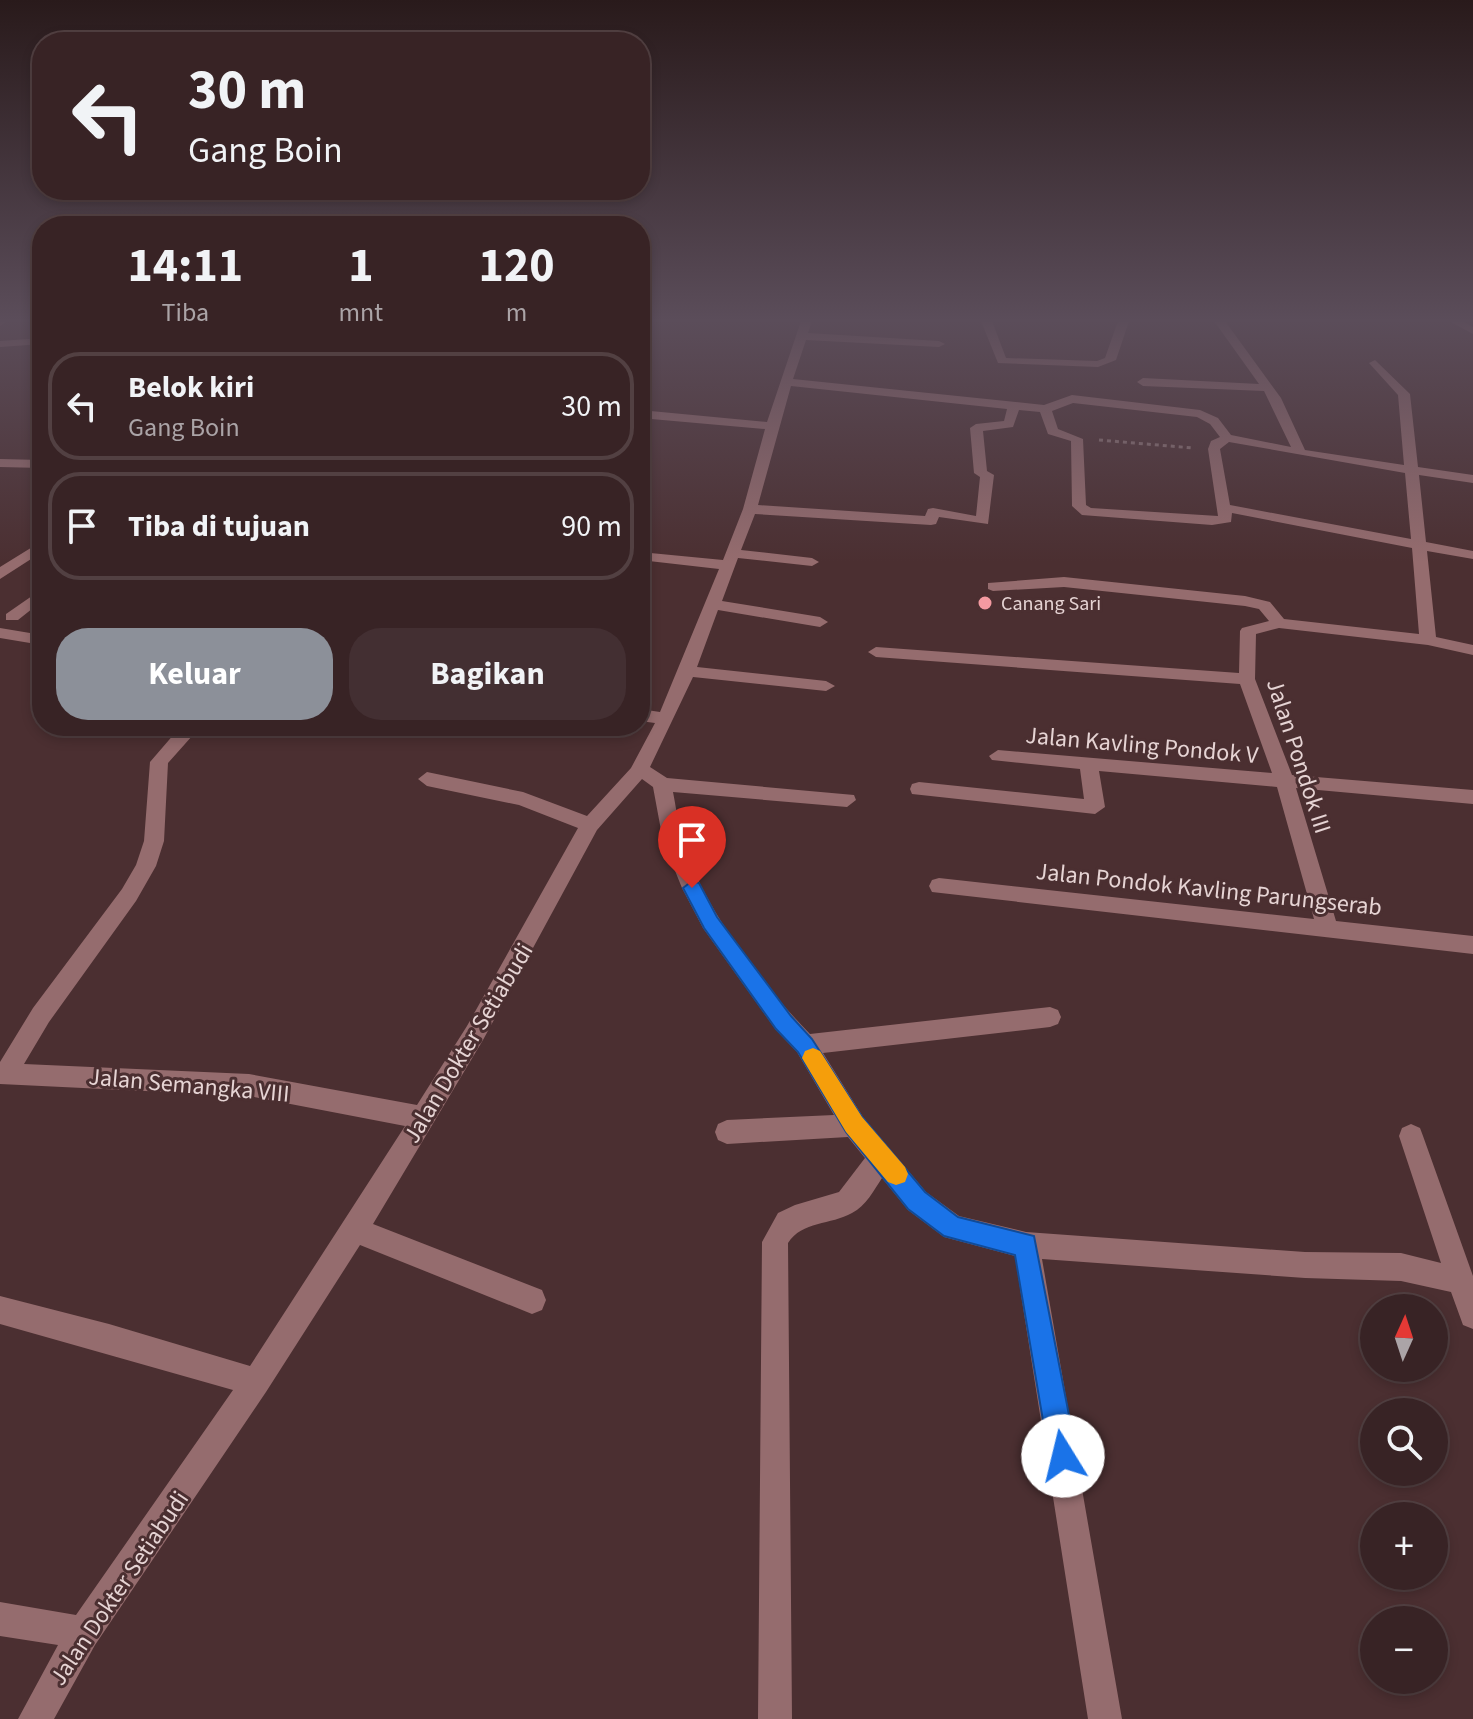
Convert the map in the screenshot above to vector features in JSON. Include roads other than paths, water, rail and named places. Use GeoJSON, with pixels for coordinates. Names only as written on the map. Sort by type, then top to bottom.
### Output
{"type":"FeatureCollection","features":[{"type":"Feature","properties":{"kind":"street","name":"Jalan Dokter Setiabudi"},"geometry":{"type":"LineString","coordinates":[[35,1719],[83,1633],[256,1382],[355,1230],[549,905],[590,825],[638,772],[687,671],[750,509],[779,401]]}},
{"type":"Feature","properties":{"kind":"street"},"geometry":{"type":"LineString","coordinates":[[968,401],[1045,409],[1066,401]]}},
{"type":"Feature","properties":{"kind":"street"},"geometry":{"type":"LineString","coordinates":[[1091,401],[1200,414],[1214,421],[1227,438]]}},
{"type":"Feature","properties":{"kind":"street"},"geometry":{"type":"LineString","coordinates":[[1274,401],[1300,453]]}},
{"type":"Feature","properties":{"kind":"street"},"geometry":{"type":"LineString","coordinates":[[1405,401],[1428,640]]}},
{"type":"Feature","properties":{"kind":"street"},"geometry":{"type":"LineString","coordinates":[[750,509],[931,521],[933,512],[983,521],[987,475],[981,473],[976,428],[1009,424],[1014,406]]}},
{"type":"Feature","properties":{"kind":"street"},"geometry":{"type":"LineString","coordinates":[[1045,409],[1052,431],[1077,439],[1079,506],[1087,512],[1226,519],[1214,449],[1227,438],[1300,453],[1473,479]]}},
{"type":"Feature","properties":{"kind":"street"},"geometry":{"type":"LineString","coordinates":[[650,415],[772,426]]}},
{"type":"Feature","properties":{"kind":"street"},"geometry":{"type":"LineString","coordinates":[[0,463],[32,464]]}},
{"type":"Feature","properties":{"kind":"street"},"geometry":{"type":"LineString","coordinates":[[1226,508],[1473,555]]}},
{"type":"Feature","properties":{"kind":"street"},"geometry":{"type":"LineString","coordinates":[[0,574],[32,552]]}},
{"type":"Feature","properties":{"kind":"street"},"geometry":{"type":"LineString","coordinates":[[650,556],[812,562]]}},
{"type":"Feature","properties":{"kind":"street"},"geometry":{"type":"LineString","coordinates":[[0,559],[32,564]]}},
{"type":"Feature","properties":{"kind":"street"},"geometry":{"type":"LineString","coordinates":[[993,586],[1064,582],[1245,601],[1264,605],[1279,623],[1428,640],[1473,650]]}},
{"type":"Feature","properties":{"kind":"street"},"geometry":{"type":"LineString","coordinates":[[12,617],[32,602]]}},
{"type":"Feature","properties":{"kind":"street"},"geometry":{"type":"LineString","coordinates":[[711,604],[820,622]]}},
{"type":"Feature","properties":{"kind":"street","name":"Jalan Pondok III"},"geometry":{"type":"LineString","coordinates":[[1279,623],[1248,631],[1247,679],[1285,782],[1327,928]]}},
{"type":"Feature","properties":{"kind":"street"},"geometry":{"type":"LineString","coordinates":[[0,633],[32,638]]}},
{"type":"Feature","properties":{"kind":"street"},"geometry":{"type":"LineString","coordinates":[[876,652],[1247,679]]}},
{"type":"Feature","properties":{"kind":"street"},"geometry":{"type":"LineString","coordinates":[[687,671],[826,686]]}},
{"type":"Feature","properties":{"kind":"street"},"geometry":{"type":"LineString","coordinates":[[650,717],[666,719]]}},
{"type":"Feature","properties":{"kind":"street"},"geometry":{"type":"LineString","coordinates":[[3,1073],[41,1015],[129,895],[146,866],[154,841],[159,762],[181,736]]}},
{"type":"Feature","properties":{"kind":"street","name":"Jalan Kavling Pondok V"},"geometry":{"type":"LineString","coordinates":[[998,756],[1473,797]]}},
{"type":"Feature","properties":{"kind":"street"},"geometry":{"type":"LineString","coordinates":[[919,789],[1095,807],[1089,765]]}},
{"type":"Feature","properties":{"kind":"street"},"geometry":{"type":"LineString","coordinates":[[638,772],[651,774],[662,784],[673,841],[710,922],[784,1023],[805,1045],[854,1125],[917,1201],[953,1228],[1026,1245],[1305,1265],[1401,1267],[1461,1281]]}},
{"type":"Feature","properties":{"kind":"street"},"geometry":{"type":"LineString","coordinates":[[427,779],[523,799],[590,825]]}},
{"type":"Feature","properties":{"kind":"street"},"geometry":{"type":"LineString","coordinates":[[662,784],[847,800]]}},
{"type":"Feature","properties":{"kind":"street","name":"Jalan Pondok Kavling Parungserab"},"geometry":{"type":"LineString","coordinates":[[939,886],[1473,945]]}},
{"type":"Feature","properties":{"kind":"street"},"geometry":{"type":"LineString","coordinates":[[805,1045],[1050,1017]]}},
{"type":"Feature","properties":{"kind":"street","name":"Jalan Semangka VIII"},"geometry":{"type":"LineString","coordinates":[[3,1073],[249,1085],[424,1118]]}},
{"type":"Feature","properties":{"kind":"street"},"geometry":{"type":"LineString","coordinates":[[727,1132],[854,1125]]}},
{"type":"Feature","properties":{"kind":"street"},"geometry":{"type":"LineString","coordinates":[[1411,1136],[1473,1315]]}},
{"type":"Feature","properties":{"kind":"street"},"geometry":{"type":"LineString","coordinates":[[775,1719],[775,1242],[780,1228],[794,1217],[840,1206],[851,1199],[881,1156]]}},
{"type":"Feature","properties":{"kind":"street"},"geometry":{"type":"LineString","coordinates":[[355,1230],[532,1300]]}},
{"type":"Feature","properties":{"kind":"street"},"geometry":{"type":"LineString","coordinates":[[1026,1245],[1105,1719]]}},
{"type":"Feature","properties":{"kind":"street"},"geometry":{"type":"LineString","coordinates":[[0,1310],[109,1338],[256,1382]]}},
{"type":"Feature","properties":{"kind":"street"},"geometry":{"type":"LineString","coordinates":[[0,1619],[83,1633]]}},
{"type":"Feature","properties":{"kind":"place","name":"Canang Sari"},"geometry":{"type":"Point","coordinates":[985,603]}}]}
